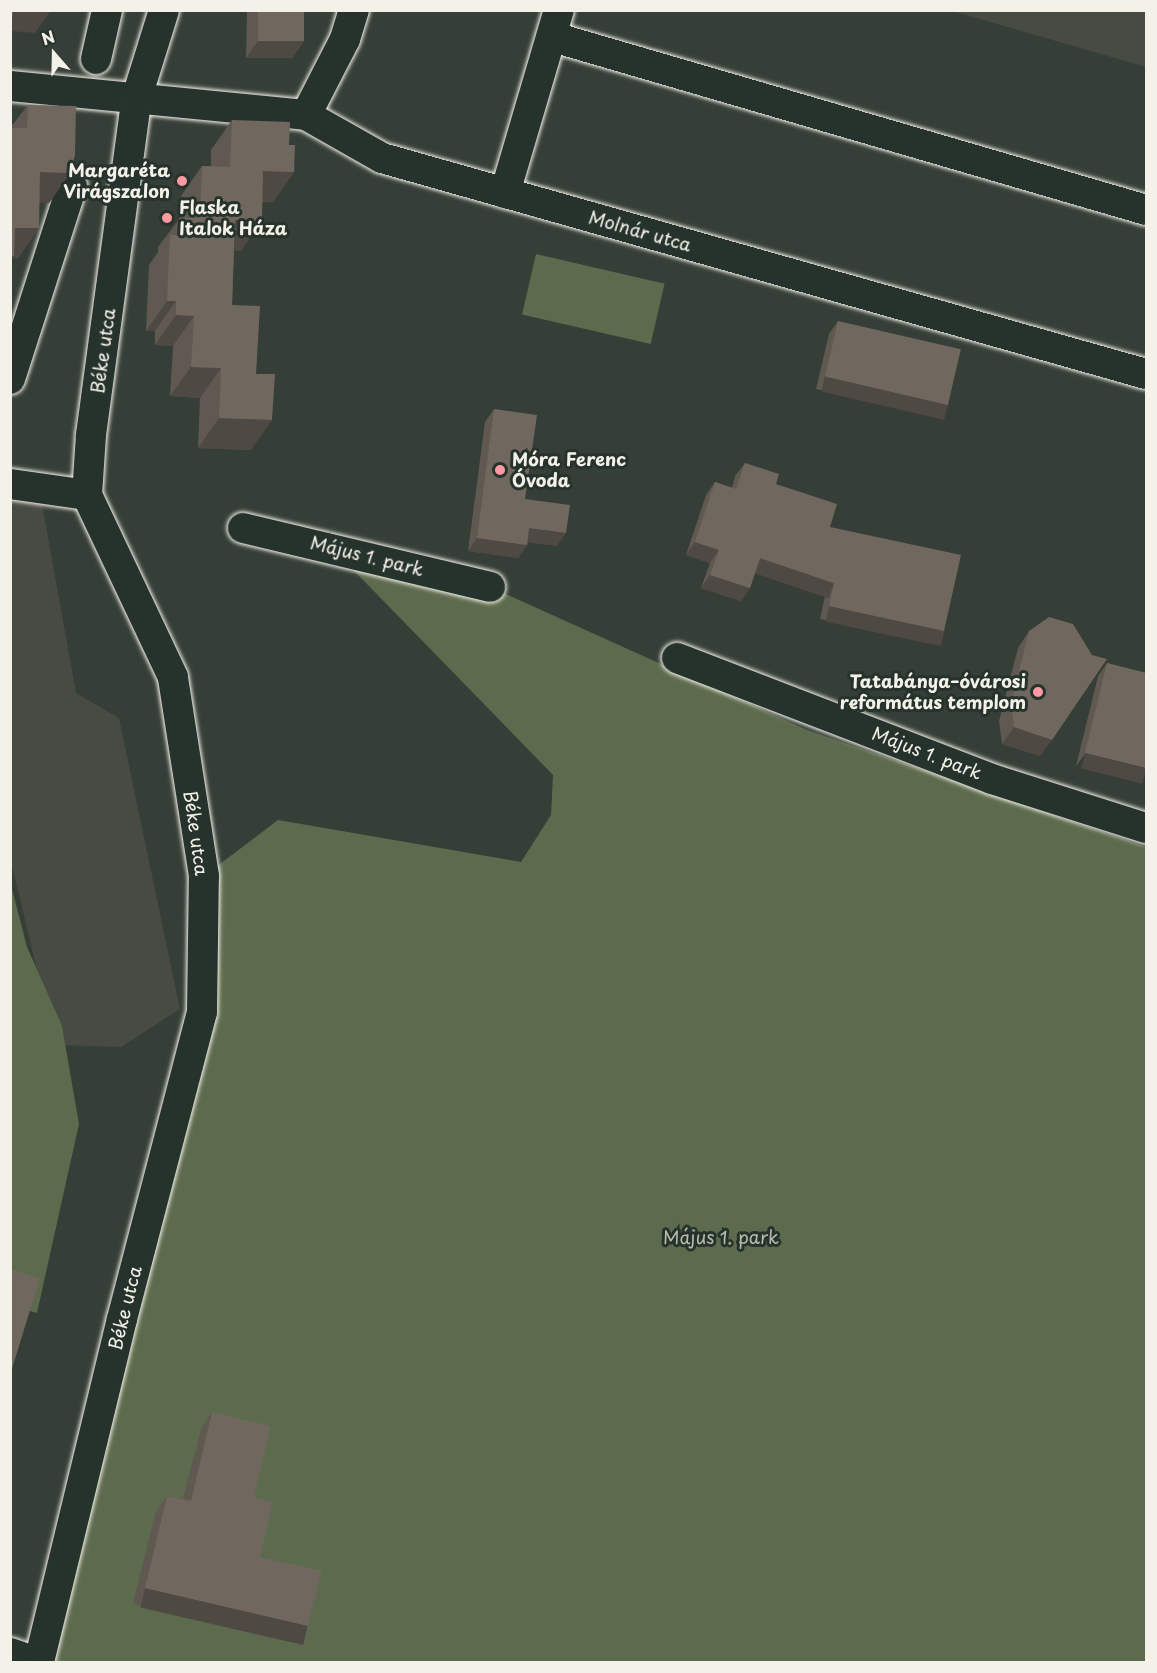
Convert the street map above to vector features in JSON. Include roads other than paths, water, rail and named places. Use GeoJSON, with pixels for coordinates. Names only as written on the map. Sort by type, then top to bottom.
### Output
{"type":"FeatureCollection","features":[{"type":"Feature","properties":{"kind":"street"},"geometry":{"type":"LineString","coordinates":[[96,59],[107,10]]}},
{"type":"Feature","properties":{"kind":"street","name":"Béke utca"},"geometry":{"type":"LineString","coordinates":[[37,1662],[122,1319],[202,1012],[204,876],[173,677],[87,495],[91,435],[136,100],[164,10]]}},
{"type":"Feature","properties":{"kind":"street"},"geometry":{"type":"LineString","coordinates":[[306,115],[345,39],[354,10]]}},
{"type":"Feature","properties":{"kind":"street"},"geometry":{"type":"LineString","coordinates":[[505,193],[556,24],[1146,210]]}},
{"type":"Feature","properties":{"kind":"street","name":"Molnár utca"},"geometry":{"type":"LineString","coordinates":[[10,86],[306,115],[382,158],[1146,374]]}},
{"type":"Feature","properties":{"kind":"street"},"geometry":{"type":"LineString","coordinates":[[10,379],[72,186]]}},
{"type":"Feature","properties":{"kind":"street"},"geometry":{"type":"LineString","coordinates":[[10,484],[87,495]]}},
{"type":"Feature","properties":{"kind":"street","name":"Május 1. park"},"geometry":{"type":"LineString","coordinates":[[243,528],[490,587]]}},
{"type":"Feature","properties":{"kind":"street","name":"Május 1. park"},"geometry":{"type":"LineString","coordinates":[[677,658],[992,778],[1146,828]]}},
{"type":"Feature","properties":{"kind":"street"},"geometry":{"type":"LineString","coordinates":[[10,1653],[37,1662]]}},
{"type":"Feature","properties":{"kind":"place","name":"Margaréta Virágszalon"},"geometry":{"type":"Point","coordinates":[182,181]}},
{"type":"Feature","properties":{"kind":"place","name":"Flaska Italok Háza"},"geometry":{"type":"Point","coordinates":[167,218]}},
{"type":"Feature","properties":{"kind":"place","name":"Móra Ferenc Óvoda"},"geometry":{"type":"Point","coordinates":[500,470]}},
{"type":"Feature","properties":{"kind":"place","name":"Tatabánya–óvárosi református templom"},"geometry":{"type":"Point","coordinates":[1038,692]}}]}
